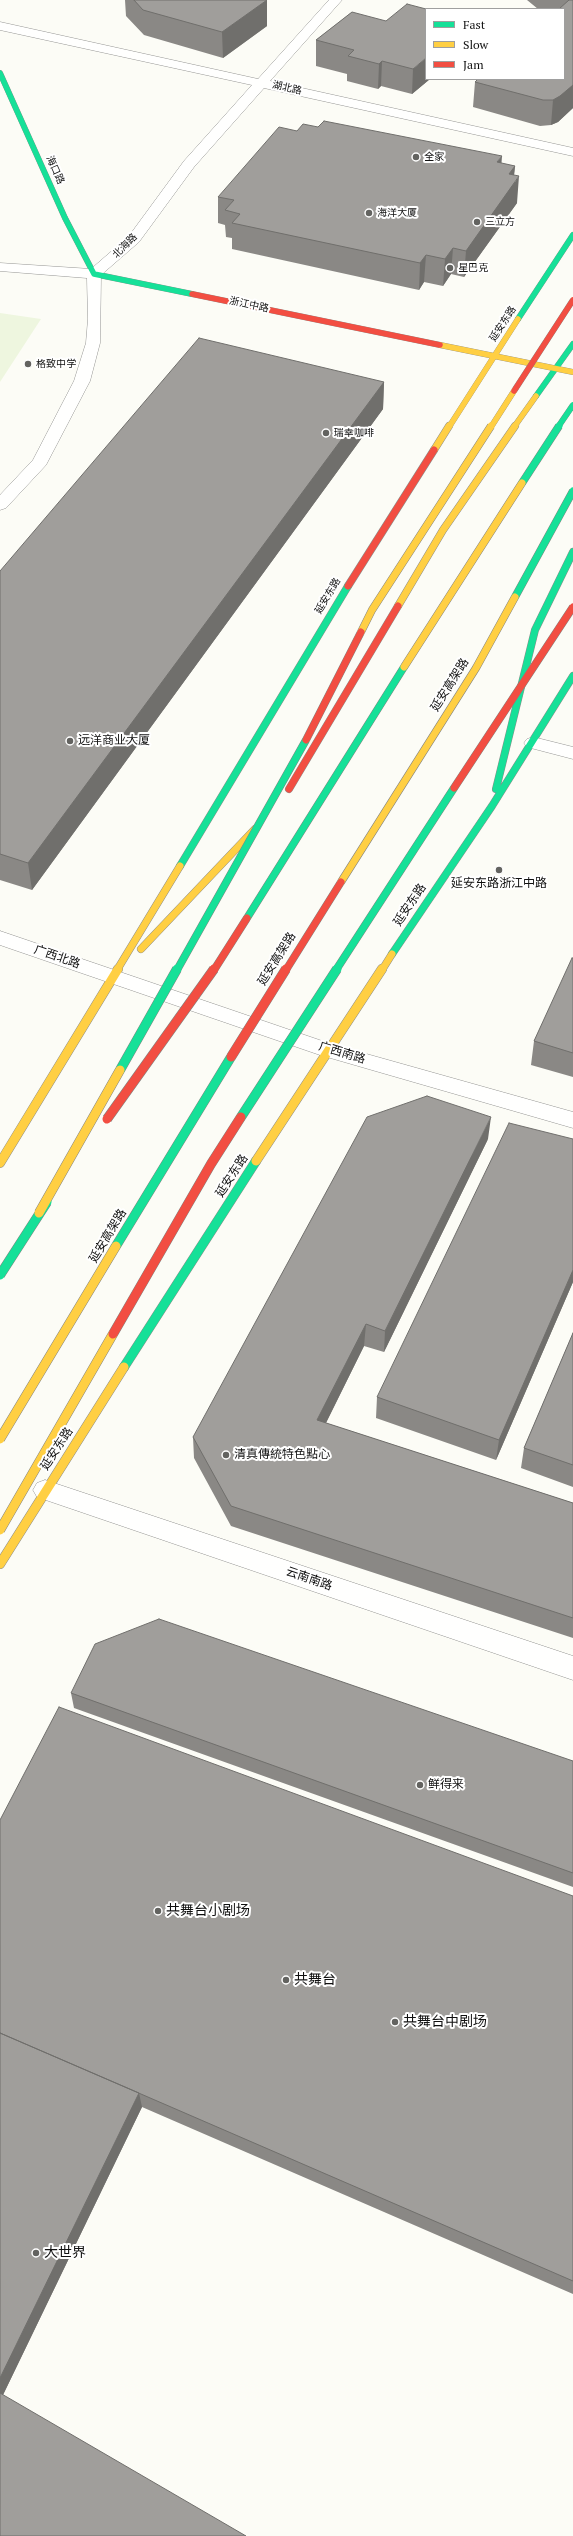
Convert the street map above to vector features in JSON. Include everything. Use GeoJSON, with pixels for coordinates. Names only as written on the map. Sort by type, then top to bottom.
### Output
{"type":"FeatureCollection","features":[{"type":"Feature","properties":{"kind":"main road","name":"海口路"},"geometry":{"type":"LineString","coordinates":[[0,73],[65,218],[94,274]]}},
{"type":"Feature","properties":{"kind":"main road","name":"延安东路"},"geometry":{"type":"LineString","coordinates":[[0,1163],[114,977],[367,553],[573,235]]}},
{"type":"Feature","properties":{"kind":"main road","name":"浙江中路"},"geometry":{"type":"LineString","coordinates":[[94,274],[496,355],[573,372]]}},
{"type":"Feature","properties":{"kind":"main road"},"geometry":{"type":"LineString","coordinates":[[0,1275],[39,1213],[294,764],[372,610],[573,300]]}},
{"type":"Feature","properties":{"kind":"main road","name":"延安东路"},"geometry":{"type":"LineString","coordinates":[[114,977],[281,802],[443,530],[573,344]]}},
{"type":"Feature","properties":{"kind":"main road"},"geometry":{"type":"LineString","coordinates":[[103,1124],[217,965],[480,547],[573,405]]}},
{"type":"Feature","properties":{"kind":"main road","name":"延安高架路"},"geometry":{"type":"LineString","coordinates":[[0,1439],[245,1033],[476,668],[573,492]]}},
{"type":"Feature","properties":{"kind":"main road","name":"延安东路"},"geometry":{"type":"LineString","coordinates":[[492,806],[535,630],[573,552]]}},
{"type":"Feature","properties":{"kind":"main road"},"geometry":{"type":"LineString","coordinates":[[0,1530],[211,1164],[364,924],[573,607]]}},
{"type":"Feature","properties":{"kind":"main road","name":"延安东路"},"geometry":{"type":"LineString","coordinates":[[0,1564],[45,1490],[327,1050],[492,806],[533,743],[573,676]]}},
{"type":"Feature","properties":{"kind":"main road"},"geometry":{"type":"LineString","coordinates":[[39,1213],[94,1137]]}},
{"type":"Feature","properties":{"kind":"street","name":"北海路"},"geometry":{"type":"LineString","coordinates":[[94,274],[134,239],[190,164],[336,0]]}},
{"type":"Feature","properties":{"kind":"street","name":"湖北路"},"geometry":{"type":"LineString","coordinates":[[0,26],[573,152]]}},
{"type":"Feature","properties":{"kind":"street","name":"浙江中路"},"geometry":{"type":"LineString","coordinates":[[0,267],[94,274]]}},
{"type":"Feature","properties":{"kind":"street"},"geometry":{"type":"LineString","coordinates":[[0,505],[40,462],[82,381],[93,342],[95,319],[94,274]]}},
{"type":"Feature","properties":{"kind":"street"},"geometry":{"type":"LineString","coordinates":[[533,743],[573,753]]}},
{"type":"Feature","properties":{"kind":"street","name":"广西北路"},"geometry":{"type":"LineString","coordinates":[[0,938],[114,977]]}},
{"type":"Feature","properties":{"kind":"street","name":"广西南路"},"geometry":{"type":"LineString","coordinates":[[114,977],[327,1050],[573,1120]]}},
{"type":"Feature","properties":{"kind":"street","name":"云南南路"},"geometry":{"type":"LineString","coordinates":[[45,1490],[573,1668]]}},
{"type":"Feature","properties":{"kind":"green space"},"geometry":{"type":"Polygon","coordinates":[[[0,313],[41,319],[0,382],[0,313]]]}},
{"type":"Feature","properties":{"kind":"building"},"geometry":{"type":"Polygon","coordinates":[[[134,0],[267,0],[222,32],[143,10],[134,0]]]}},
{"type":"Feature","properties":{"kind":"building"},"geometry":{"type":"Polygon","coordinates":[[[569,0],[573,0],[573,85],[553,100],[543,100],[475,82],[477,80],[565,80],[565,8],[560,8],[569,0]]]}},
{"type":"Feature","properties":{"kind":"building"},"geometry":{"type":"Polygon","coordinates":[[[407,4],[425,9],[425,59],[413,69],[382,61],[379,64],[348,56],[354,50],[316,40],[352,12],[386,21],[407,4]]]}},
{"type":"Feature","properties":{"kind":"building","name":"海洋大厦"},"geometry":{"type":"Polygon","coordinates":[[[324,121],[502,156],[497,162],[515,166],[509,174],[519,176],[466,251],[453,248],[445,259],[426,255],[420,263],[232,223],[240,214],[225,210],[234,200],[218,197],[279,127],[297,131],[303,124],[318,127],[324,121]]]}},
{"type":"Feature","properties":{"kind":"building","name":"远洋商业大厦"},"geometry":{"type":"Polygon","coordinates":[[[199,338],[384,382],[28,863],[0,854],[0,571],[199,338]]]}},
{"type":"Feature","properties":{"kind":"building"},"geometry":{"type":"Polygon","coordinates":[[[573,958],[573,1053],[534,1041],[573,958]]]}},
{"type":"Feature","properties":{"kind":"building"},"geometry":{"type":"Polygon","coordinates":[[[427,1096],[491,1117],[385,1331],[366,1324],[317,1420],[573,1503],[573,1618],[231,1506],[193,1437],[367,1117],[427,1096]]]}},
{"type":"Feature","properties":{"kind":"building"},"geometry":{"type":"Polygon","coordinates":[[[509,1123],[573,1139],[573,1270],[499,1440],[377,1397],[509,1123]]]}},
{"type":"Feature","properties":{"kind":"building"},"geometry":{"type":"Polygon","coordinates":[[[573,1333],[573,1465],[524,1448],[573,1333]]]}},
{"type":"Feature","properties":{"kind":"building"},"geometry":{"type":"Polygon","coordinates":[[[159,1619],[573,1761],[573,1873],[71,1693],[95,1644],[159,1619]]]}},
{"type":"Feature","properties":{"kind":"building","name":"共舞台"},"geometry":{"type":"Polygon","coordinates":[[[59,1707],[573,1896],[573,2281],[0,2033],[0,1820],[59,1707]]]}},
{"type":"Feature","properties":{"kind":"building"},"geometry":{"type":"Polygon","coordinates":[[[0,2033],[139,2093],[0,2378],[0,2033]]]}},
{"type":"Feature","properties":{"kind":"building"},"geometry":{"type":"Polygon","coordinates":[[[0,2393],[246,2536],[0,2536],[0,2393]]]}},
{"type":"Feature","properties":{"kind":"traffic: fast"},"geometry":{"type":"LineString","coordinates":[[0,73],[65,218],[94,274],[192,294]]}},
{"type":"Feature","properties":{"kind":"traffic: fast"},"geometry":{"type":"LineString","coordinates":[[518,319],[573,235]]}},
{"type":"Feature","properties":{"kind":"traffic: fast"},"geometry":{"type":"LineString","coordinates":[[536,396],[573,344]]}},
{"type":"Feature","properties":{"kind":"traffic: fast"},"geometry":{"type":"LineString","coordinates":[[522,483],[573,405]]}},
{"type":"Feature","properties":{"kind":"traffic: fast"},"geometry":{"type":"LineString","coordinates":[[515,597],[573,491]]}},
{"type":"Feature","properties":{"kind":"traffic: fast"},"geometry":{"type":"LineString","coordinates":[[496,789],[535,630],[573,552]]}},
{"type":"Feature","properties":{"kind":"traffic: fast"},"geometry":{"type":"LineString","coordinates":[[180,866],[348,586]]}},
{"type":"Feature","properties":{"kind":"traffic: fast"},"geometry":{"type":"LineString","coordinates":[[247,918],[404,667]]}},
{"type":"Feature","properties":{"kind":"traffic: fast"},"geometry":{"type":"LineString","coordinates":[[392,954],[492,806],[573,676]]}},
{"type":"Feature","properties":{"kind":"traffic: fast"},"geometry":{"type":"LineString","coordinates":[[120,1070],[306,740]]}},
{"type":"Feature","properties":{"kind":"traffic: fast"},"geometry":{"type":"LineString","coordinates":[[241,1117],[454,788]]}},
{"type":"Feature","properties":{"kind":"traffic: fast"},"geometry":{"type":"LineString","coordinates":[[116,1246],[231,1057]]}},
{"type":"Feature","properties":{"kind":"traffic: fast"},"geometry":{"type":"LineString","coordinates":[[124,1367],[256,1161]]}},
{"type":"Feature","properties":{"kind":"traffic: fast"},"geometry":{"type":"LineString","coordinates":[[0,1275],[47,1202]]}},
{"type":"Feature","properties":{"kind":"traffic: slow"},"geometry":{"type":"LineString","coordinates":[[434,450],[518,319]]}},
{"type":"Feature","properties":{"kind":"traffic: slow"},"geometry":{"type":"LineString","coordinates":[[440,345],[573,372]]}},
{"type":"Feature","properties":{"kind":"traffic: slow"},"geometry":{"type":"LineString","coordinates":[[361,632],[372,610],[514,391]]}},
{"type":"Feature","properties":{"kind":"traffic: slow"},"geometry":{"type":"LineString","coordinates":[[398,606],[443,530],[536,396]]}},
{"type":"Feature","properties":{"kind":"traffic: slow"},"geometry":{"type":"LineString","coordinates":[[404,667],[522,483]]}},
{"type":"Feature","properties":{"kind":"traffic: slow"},"geometry":{"type":"LineString","coordinates":[[341,882],[476,668],[515,597]]}},
{"type":"Feature","properties":{"kind":"traffic: slow"},"geometry":{"type":"LineString","coordinates":[[141,949],[255,829]]}},
{"type":"Feature","properties":{"kind":"traffic: slow"},"geometry":{"type":"LineString","coordinates":[[0,1163],[180,866]]}},
{"type":"Feature","properties":{"kind":"traffic: slow"},"geometry":{"type":"LineString","coordinates":[[256,1161],[392,954]]}},
{"type":"Feature","properties":{"kind":"traffic: slow"},"geometry":{"type":"LineString","coordinates":[[39,1213],[120,1070]]}},
{"type":"Feature","properties":{"kind":"traffic: slow"},"geometry":{"type":"LineString","coordinates":[[0,1439],[116,1246]]}},
{"type":"Feature","properties":{"kind":"traffic: slow"},"geometry":{"type":"LineString","coordinates":[[0,1530],[113,1334]]}},
{"type":"Feature","properties":{"kind":"traffic: slow"},"geometry":{"type":"LineString","coordinates":[[0,1564],[124,1367]]}},
{"type":"Feature","properties":{"kind":"traffic: jam"},"geometry":{"type":"LineString","coordinates":[[192,294],[440,345]]}},
{"type":"Feature","properties":{"kind":"traffic: jam"},"geometry":{"type":"LineString","coordinates":[[514,391],[573,300]]}},
{"type":"Feature","properties":{"kind":"traffic: jam"},"geometry":{"type":"LineString","coordinates":[[348,586],[434,450]]}},
{"type":"Feature","properties":{"kind":"traffic: jam"},"geometry":{"type":"LineString","coordinates":[[289,789],[398,606]]}},
{"type":"Feature","properties":{"kind":"traffic: jam"},"geometry":{"type":"LineString","coordinates":[[454,788],[573,607]]}},
{"type":"Feature","properties":{"kind":"traffic: jam"},"geometry":{"type":"LineString","coordinates":[[306,740],[361,632]]}},
{"type":"Feature","properties":{"kind":"traffic: jam"},"geometry":{"type":"LineString","coordinates":[[231,1057],[341,882]]}},
{"type":"Feature","properties":{"kind":"traffic: jam"},"geometry":{"type":"LineString","coordinates":[[107,1119],[217,965],[247,918]]}},
{"type":"Feature","properties":{"kind":"traffic: jam"},"geometry":{"type":"LineString","coordinates":[[113,1334],[211,1164],[241,1117]]}},
{"type":"Feature","properties":{"kind":"place","name":"全家"},"geometry":{"type":"Point","coordinates":[416,157]}},
{"type":"Feature","properties":{"kind":"place","name":"海洋大厦"},"geometry":{"type":"Point","coordinates":[369,213]}},
{"type":"Feature","properties":{"kind":"place","name":"三立方"},"geometry":{"type":"Point","coordinates":[477,222]}},
{"type":"Feature","properties":{"kind":"place","name":"星巴克"},"geometry":{"type":"Point","coordinates":[450,268]}},
{"type":"Feature","properties":{"kind":"place","name":"格致中学"},"geometry":{"type":"Point","coordinates":[28,364]}},
{"type":"Feature","properties":{"kind":"place","name":"瑞幸咖啡"},"geometry":{"type":"Point","coordinates":[326,433]}},
{"type":"Feature","properties":{"kind":"place","name":"远洋商业大厦"},"geometry":{"type":"Point","coordinates":[70,741]}},
{"type":"Feature","properties":{"kind":"place","name":"延安东路浙江中路"},"geometry":{"type":"Point","coordinates":[499,870]}},
{"type":"Feature","properties":{"kind":"place","name":"清真傳統特色點心"},"geometry":{"type":"Point","coordinates":[226,1455]}},
{"type":"Feature","properties":{"kind":"place","name":"鲜得来"},"geometry":{"type":"Point","coordinates":[420,1785]}},
{"type":"Feature","properties":{"kind":"place","name":"共舞台小剧场"},"geometry":{"type":"Point","coordinates":[158,1911]}},
{"type":"Feature","properties":{"kind":"place","name":"共舞台"},"geometry":{"type":"Point","coordinates":[286,1980]}},
{"type":"Feature","properties":{"kind":"place","name":"共舞台中剧场"},"geometry":{"type":"Point","coordinates":[395,2022]}},
{"type":"Feature","properties":{"kind":"place","name":"大世界"},"geometry":{"type":"Point","coordinates":[36,2253]}}]}
